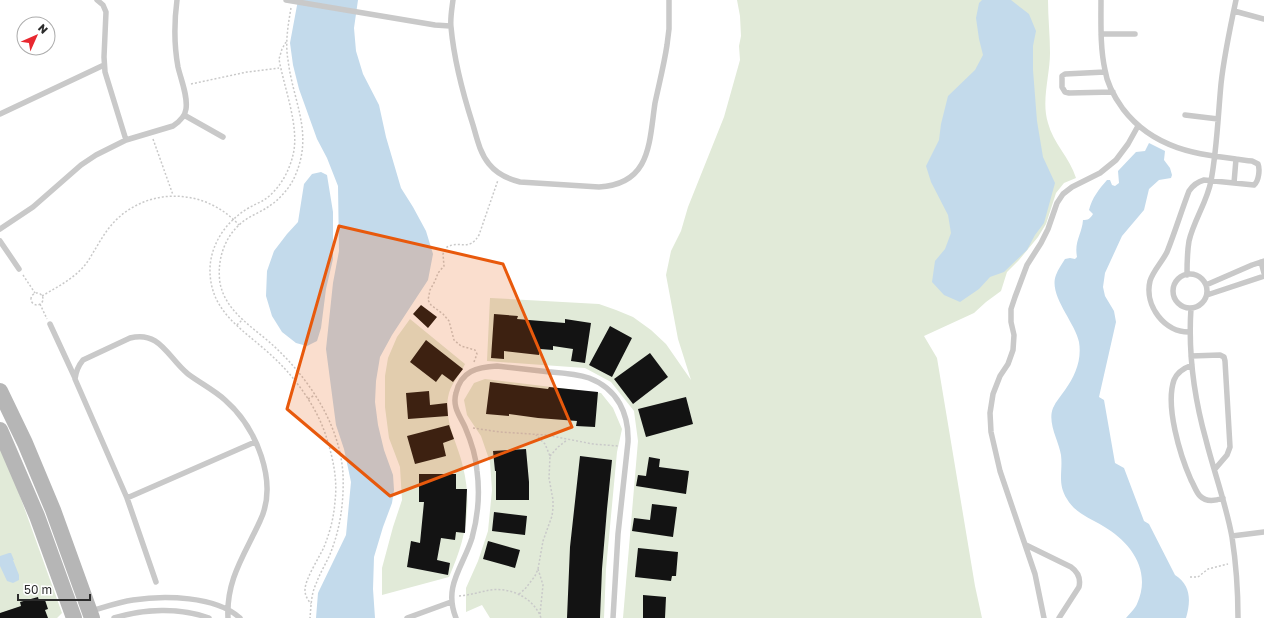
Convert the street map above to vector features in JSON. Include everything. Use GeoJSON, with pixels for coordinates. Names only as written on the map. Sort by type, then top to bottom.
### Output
{"type":"FeatureCollection","features":[{"type":"Feature","properties":{"kind":"street"},"geometry":{"type":"LineString","coordinates":[[0,391],[25,443],[50,503],[90,615],[73,618],[37,516],[0,430]]}},
{"type":"Feature","properties":{"kind":"lane"},"geometry":{"type":"LineString","coordinates":[[97,0],[103,5],[106,12],[104,65],[106,78],[126,140]]}},
{"type":"Feature","properties":{"kind":"lane"},"geometry":{"type":"LineString","coordinates":[[0,229],[33,207],[96,155],[126,140],[173,126],[180,121],[184,115],[186,103],[176,52],[174,29],[177,0]]}},
{"type":"Feature","properties":{"kind":"lane"},"geometry":{"type":"LineString","coordinates":[[286,0],[435,25],[450,26]]}},
{"type":"Feature","properties":{"kind":"lane"},"geometry":{"type":"LineString","coordinates":[[454,0],[450,26],[463,91],[479,147],[488,163],[500,174],[509,179],[520,182],[598,188],[608,187],[620,183],[636,172],[643,163],[649,145],[667,45],[669,29],[669,0]]}},
{"type":"Feature","properties":{"kind":"lane"},"geometry":{"type":"LineString","coordinates":[[1101,0],[1101,34],[1105,72],[1113,92],[1129,116],[1138,126],[1152,136],[1182,150],[1198,154],[1252,161],[1258,164],[1259,167],[1258,180],[1254,185],[1204,180],[1192,186],[1166,252],[1150,282],[1152,307],[1159,318],[1175,330],[1190,332]]}},
{"type":"Feature","properties":{"kind":"lane"},"geometry":{"type":"LineString","coordinates":[[1187,275],[1187,258],[1190,241],[1208,194],[1211,181],[1215,156],[1221,82],[1226,47],[1236,0]]}},
{"type":"Feature","properties":{"kind":"lane"},"geometry":{"type":"LineString","coordinates":[[1234,11],[1264,19]]}},
{"type":"Feature","properties":{"kind":"lane"},"geometry":{"type":"LineString","coordinates":[[1101,34],[1135,34]]}},
{"type":"Feature","properties":{"kind":"lane"},"geometry":{"type":"LineString","coordinates":[[0,114],[104,65]]}},
{"type":"Feature","properties":{"kind":"lane"},"geometry":{"type":"LineString","coordinates":[[1105,72],[1065,74],[1062,76],[1062,87],[1065,92],[1113,92]]}},
{"type":"Feature","properties":{"kind":"lane"},"geometry":{"type":"LineString","coordinates":[[184,115],[222,137]]}},
{"type":"Feature","properties":{"kind":"lane"},"geometry":{"type":"LineString","coordinates":[[1185,115],[1218,119]]}},
{"type":"Feature","properties":{"kind":"lane"},"geometry":{"type":"LineString","coordinates":[[1044,618],[1035,574],[1000,470],[991,432],[990,413],[993,394],[1000,376],[1008,364],[1013,350],[1014,335],[1011,322],[1011,309],[1027,265],[1048,229],[1057,203],[1072,187],[1100,173],[1116,160],[1128,144],[1138,126]]}},
{"type":"Feature","properties":{"kind":"lane"},"geometry":{"type":"LineString","coordinates":[[1234,183],[1236,159]]}},
{"type":"Feature","properties":{"kind":"lane"},"geometry":{"type":"LineString","coordinates":[[0,241],[19,269]]}},
{"type":"Feature","properties":{"kind":"lane"},"geometry":{"type":"LineString","coordinates":[[1206,285],[1262,262],[1264,274],[1207,295]]}},
{"type":"Feature","properties":{"kind":"lane"},"geometry":{"type":"LineString","coordinates":[[1187,275],[1198,277],[1206,285],[1207,295],[1201,305],[1185,308],[1176,301],[1174,290],[1178,280],[1187,275]]}},
{"type":"Feature","properties":{"kind":"lane"},"geometry":{"type":"LineString","coordinates":[[1191,308],[1191,356],[1199,413],[1232,536],[1238,597],[1238,618]]}},
{"type":"Feature","properties":{"kind":"lane"},"geometry":{"type":"LineString","coordinates":[[50,324],[76,379],[127,498],[156,582]]}},
{"type":"Feature","properties":{"kind":"lane"},"geometry":{"type":"LineString","coordinates":[[76,379],[78,365],[83,360],[130,338],[138,336],[154,339],[161,344],[186,372],[224,399],[237,412],[247,426],[263,461],[267,480],[266,500],[261,520],[236,571],[227,608],[228,618]]}},
{"type":"Feature","properties":{"kind":"lane"},"geometry":{"type":"LineString","coordinates":[[1191,356],[1220,355],[1224,357],[1225,361],[1230,447],[1227,455],[1215,469]]}},
{"type":"Feature","properties":{"kind":"lane"},"geometry":{"type":"LineString","coordinates":[[1192,365],[1182,369],[1174,379],[1171,391],[1177,442],[1185,467],[1200,496],[1207,500],[1215,501],[1223,498]]}},
{"type":"Feature","properties":{"kind":"lane"},"geometry":{"type":"LineString","coordinates":[[456,618],[451,599],[456,577],[472,538],[477,516],[479,493],[473,448],[465,426],[455,407],[455,395],[459,384],[465,375],[475,369],[497,366],[590,378],[601,384],[612,393],[626,416],[628,442],[618,534],[613,618]]}},
{"type":"Feature","properties":{"kind":"lane"},"geometry":{"type":"LineString","coordinates":[[127,498],[255,442]]}},
{"type":"Feature","properties":{"kind":"lane"},"geometry":{"type":"LineString","coordinates":[[1232,536],[1264,532]]}},
{"type":"Feature","properties":{"kind":"lane"},"geometry":{"type":"LineString","coordinates":[[1026,545],[1071,567],[1076,570],[1079,576],[1079,587],[1059,618]]}},
{"type":"Feature","properties":{"kind":"lane"},"geometry":{"type":"LineString","coordinates":[[90,615],[133,600],[182,598],[227,608],[240,618]]}},
{"type":"Feature","properties":{"kind":"lane"},"geometry":{"type":"LineString","coordinates":[[407,618],[451,599]]}},
{"type":"Feature","properties":{"kind":"lane"},"geometry":{"type":"LineString","coordinates":[[114,618],[137,613],[162,611],[185,612],[209,618]]}},
{"type":"Feature","properties":{"kind":"path"},"geometry":{"type":"LineString","coordinates":[[291,8],[287,41],[287,58],[304,136],[302,157],[295,177],[284,194],[269,207],[239,225],[226,242],[222,252],[219,268],[220,284],[226,299],[235,312],[277,349],[299,372],[315,394],[330,421],[338,446],[343,472],[343,499],[340,525],[332,550],[315,585],[310,618]]}},
{"type":"Feature","properties":{"kind":"path"},"geometry":{"type":"LineString","coordinates":[[287,41],[282,49],[279,59],[295,136],[293,155],[287,173],[277,188],[264,200],[248,208],[233,219],[221,233],[214,249],[210,267],[212,286],[218,303],[228,318],[271,355],[292,377],[308,399],[322,424],[330,448],[335,480],[336,499],[332,524],[324,547],[305,590],[307,598],[311,604]]}},
{"type":"Feature","properties":{"kind":"path"},"geometry":{"type":"LineString","coordinates":[[183,86],[247,72],[280,68]]}},
{"type":"Feature","properties":{"kind":"path"},"geometry":{"type":"LineString","coordinates":[[152,133],[173,195]]}},
{"type":"Feature","properties":{"kind":"path"},"geometry":{"type":"LineString","coordinates":[[475,369],[474,363],[476,352],[473,349],[461,346],[454,340],[449,321],[443,314],[431,305],[428,300],[428,295],[438,273],[444,266],[443,254],[447,247],[453,245],[472,244],[479,235],[500,174]]}},
{"type":"Feature","properties":{"kind":"path"},"geometry":{"type":"LineString","coordinates":[[42,296],[76,275],[88,262],[105,233],[115,220],[128,210],[142,203],[173,195],[195,198],[215,206],[239,225]]}},
{"type":"Feature","properties":{"kind":"path"},"geometry":{"type":"LineString","coordinates":[[19,269],[35,293],[42,296]]}},
{"type":"Feature","properties":{"kind":"path"},"geometry":{"type":"LineString","coordinates":[[35,293],[31,298],[32,302],[34,304],[40,304]]}},
{"type":"Feature","properties":{"kind":"path"},"geometry":{"type":"LineString","coordinates":[[40,304],[43,299],[42,296]]}},
{"type":"Feature","properties":{"kind":"path"},"geometry":{"type":"LineString","coordinates":[[40,304],[50,324]]}},
{"type":"Feature","properties":{"kind":"path"},"geometry":{"type":"LineString","coordinates":[[236,325],[242,319]]}},
{"type":"Feature","properties":{"kind":"path"},"geometry":{"type":"LineString","coordinates":[[308,399],[315,394]]}},
{"type":"Feature","properties":{"kind":"path"},"geometry":{"type":"LineString","coordinates":[[465,426],[500,432],[536,435],[593,444],[618,446]]}},
{"type":"Feature","properties":{"kind":"path"},"geometry":{"type":"LineString","coordinates":[[519,594],[531,583],[538,569],[541,546],[552,516],[553,508],[549,478],[550,456],[545,444],[536,435]]}},
{"type":"Feature","properties":{"kind":"path"},"geometry":{"type":"LineString","coordinates":[[550,456],[568,439]]}},
{"type":"Feature","properties":{"kind":"path"},"geometry":{"type":"LineString","coordinates":[[1190,577],[1198,577],[1204,571],[1235,562]]}},
{"type":"Feature","properties":{"kind":"path"},"geometry":{"type":"LineString","coordinates":[[538,569],[543,585],[540,615]]}},
{"type":"Feature","properties":{"kind":"path"},"geometry":{"type":"LineString","coordinates":[[451,599],[496,589],[510,591],[519,594],[531,603],[541,618]]}},
{"type":"Feature","properties":{"kind":"highlighted area"},"geometry":{"type":"Polygon","coordinates":[[[339,226],[503,264],[572,427],[390,496],[287,409],[339,226]]]}},
{"type":"Feature","properties":{"kind":"green space"},"geometry":{"type":"Polygon","coordinates":[[[737,0],[1048,0],[1050,61],[1045,106],[1046,115],[1050,130],[1070,164],[1076,178],[1064,183],[1056,193],[1046,224],[1038,237],[1007,272],[1001,291],[974,313],[924,336],[937,358],[975,586],[982,618],[623,618],[638,441],[634,411],[611,382],[585,368],[487,361],[490,298],[599,304],[633,317],[651,330],[666,344],[691,380],[678,339],[666,275],[671,251],[681,231],[688,207],[724,117],[740,60],[740,16],[737,0]]]}},
{"type":"Feature","properties":{"kind":"green space"},"geometry":{"type":"Polygon","coordinates":[[[410,319],[465,364],[450,389],[447,403],[449,422],[461,458],[466,482],[466,524],[455,564],[449,577],[382,595],[382,568],[402,500],[400,467],[389,438],[385,407],[385,376],[388,358],[397,337],[410,319]]]}},
{"type":"Feature","properties":{"kind":"green space"},"geometry":{"type":"Polygon","coordinates":[[[485,379],[601,393],[613,408],[622,429],[617,452],[606,569],[604,618],[490,618],[482,605],[466,612],[466,588],[478,561],[488,531],[492,490],[490,462],[481,436],[467,415],[464,400],[474,383],[485,379]]]}},
{"type":"Feature","properties":{"kind":"green space"},"geometry":{"type":"Polygon","coordinates":[[[0,445],[6,457],[62,613],[57,618],[0,618],[0,445]]]}},
{"type":"Feature","properties":{"kind":"water"},"geometry":{"type":"Polygon","coordinates":[[[298,0],[358,0],[354,28],[356,51],[363,74],[379,105],[386,137],[401,188],[426,231],[433,254],[428,280],[392,335],[380,357],[376,381],[375,402],[378,425],[384,450],[393,475],[394,490],[392,503],[374,557],[373,589],[375,618],[316,618],[318,593],[346,535],[351,482],[344,449],[336,425],[326,349],[333,283],[339,251],[338,186],[327,158],[317,139],[299,89],[293,65],[290,43],[298,0]]]}},
{"type":"Feature","properties":{"kind":"water"},"geometry":{"type":"Polygon","coordinates":[[[982,0],[1011,0],[1029,14],[1036,31],[1033,46],[1033,70],[1037,121],[1043,157],[1055,183],[1044,223],[1035,235],[1027,250],[1004,272],[990,277],[979,289],[960,302],[944,295],[932,282],[935,261],[945,249],[951,233],[948,215],[931,182],[926,166],[939,140],[941,124],[948,96],[975,70],[983,55],[976,18],[979,3],[982,0]]]}},
{"type":"Feature","properties":{"kind":"water"},"geometry":{"type":"Polygon","coordinates":[[[1149,143],[1165,151],[1164,160],[1170,168],[1172,175],[1171,178],[1159,180],[1149,189],[1144,210],[1122,236],[1105,273],[1103,287],[1105,296],[1114,311],[1116,322],[1099,397],[1104,400],[1115,463],[1124,468],[1144,521],[1149,524],[1175,575],[1187,589],[1189,606],[1186,618],[1126,618],[1136,606],[1141,592],[1142,580],[1140,569],[1130,549],[1122,540],[1103,526],[1078,512],[1067,499],[1061,483],[1060,450],[1051,420],[1053,408],[1072,379],[1077,368],[1080,349],[1077,334],[1059,300],[1056,291],[1056,275],[1065,259],[1075,259],[1077,257],[1077,242],[1083,220],[1089,219],[1093,214],[1089,210],[1099,190],[1107,180],[1110,180],[1112,185],[1115,186],[1119,183],[1118,171],[1136,152],[1145,151],[1149,143]]]}},
{"type":"Feature","properties":{"kind":"water"},"geometry":{"type":"Polygon","coordinates":[[[321,172],[327,175],[333,212],[333,259],[326,289],[321,328],[317,341],[307,346],[296,343],[282,332],[272,316],[266,296],[267,271],[274,251],[298,222],[304,184],[312,174],[321,172]]]}},
{"type":"Feature","properties":{"kind":"water"},"geometry":{"type":"Polygon","coordinates":[[[11,553],[19,575],[19,580],[13,583],[7,581],[0,566],[0,556],[11,553]]]}},
{"type":"Feature","properties":{"kind":"building"},"geometry":{"type":"Polygon","coordinates":[[[421,305],[437,317],[428,328],[413,314],[421,305]]]}},
{"type":"Feature","properties":{"kind":"building"},"geometry":{"type":"Polygon","coordinates":[[[494,314],[518,316],[517,319],[565,323],[565,319],[591,323],[585,363],[571,361],[573,349],[553,346],[553,350],[540,349],[539,355],[504,351],[504,359],[491,358],[494,314]]]}},
{"type":"Feature","properties":{"kind":"building"},"geometry":{"type":"Polygon","coordinates":[[[610,326],[632,338],[612,377],[589,365],[610,326]]]}},
{"type":"Feature","properties":{"kind":"building"},"geometry":{"type":"Polygon","coordinates":[[[426,340],[463,369],[453,382],[442,374],[436,382],[410,362],[426,340]]]}},
{"type":"Feature","properties":{"kind":"building"},"geometry":{"type":"Polygon","coordinates":[[[650,353],[668,377],[633,404],[614,379],[650,353]]]}},
{"type":"Feature","properties":{"kind":"building"},"geometry":{"type":"Polygon","coordinates":[[[490,382],[548,389],[549,387],[598,392],[595,427],[576,426],[577,421],[509,414],[509,416],[486,414],[490,382]]]}},
{"type":"Feature","properties":{"kind":"building"},"geometry":{"type":"Polygon","coordinates":[[[429,391],[430,405],[447,403],[448,416],[408,419],[406,393],[429,391]]]}},
{"type":"Feature","properties":{"kind":"building"},"geometry":{"type":"Polygon","coordinates":[[[686,397],[693,424],[646,437],[638,409],[686,397]]]}},
{"type":"Feature","properties":{"kind":"building"},"geometry":{"type":"Polygon","coordinates":[[[449,425],[454,439],[443,443],[446,456],[415,464],[407,436],[449,425]]]}},
{"type":"Feature","properties":{"kind":"building"},"geometry":{"type":"Polygon","coordinates":[[[526,449],[529,500],[496,500],[496,471],[493,451],[526,449]]]}},
{"type":"Feature","properties":{"kind":"building"},"geometry":{"type":"Polygon","coordinates":[[[580,456],[612,460],[602,569],[600,618],[567,618],[570,547],[580,456]]]}},
{"type":"Feature","properties":{"kind":"building"},"geometry":{"type":"Polygon","coordinates":[[[649,457],[660,459],[659,467],[689,471],[686,494],[636,486],[638,475],[646,476],[649,457]]]}},
{"type":"Feature","properties":{"kind":"building"},"geometry":{"type":"Polygon","coordinates":[[[419,474],[456,474],[456,489],[467,489],[465,533],[456,532],[455,540],[441,538],[437,560],[450,563],[448,575],[407,567],[411,541],[420,543],[424,502],[419,502],[419,474]]]}},
{"type":"Feature","properties":{"kind":"building"},"geometry":{"type":"Polygon","coordinates":[[[652,504],[677,507],[673,537],[632,531],[634,518],[650,520],[652,504]]]}},
{"type":"Feature","properties":{"kind":"building"},"geometry":{"type":"Polygon","coordinates":[[[494,512],[527,516],[525,535],[492,531],[494,512]]]}},
{"type":"Feature","properties":{"kind":"building"},"geometry":{"type":"Polygon","coordinates":[[[488,541],[520,550],[515,568],[483,559],[488,541]]]}},
{"type":"Feature","properties":{"kind":"building"},"geometry":{"type":"Polygon","coordinates":[[[638,548],[678,552],[676,576],[672,576],[671,581],[635,577],[638,548]]]}},
{"type":"Feature","properties":{"kind":"building"},"geometry":{"type":"Polygon","coordinates":[[[643,595],[666,597],[665,618],[643,618],[643,595]]]}},
{"type":"Feature","properties":{"kind":"building"},"geometry":{"type":"Polygon","coordinates":[[[38,597],[39,601],[45,600],[48,609],[45,610],[48,618],[0,618],[0,613],[21,606],[20,602],[38,597]]]}}]}
